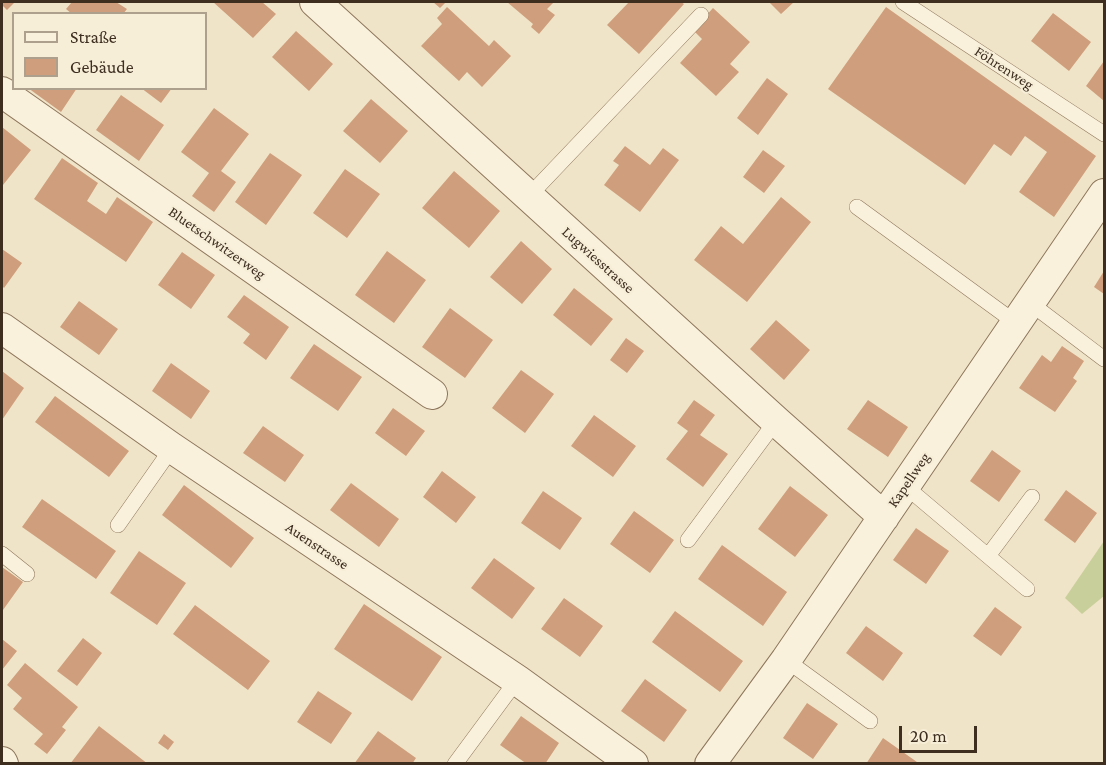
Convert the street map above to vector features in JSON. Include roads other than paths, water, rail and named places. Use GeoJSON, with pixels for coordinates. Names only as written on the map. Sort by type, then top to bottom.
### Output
{"type":"FeatureCollection","features":[{"type":"Feature","properties":{"kind":"street","name":"Lugwiesstrasse"},"geometry":{"type":"LineString","coordinates":[[315,2],[528,197],[884,516]]}},
{"type":"Feature","properties":{"kind":"street","name":"Bluetschwitzerweg"},"geometry":{"type":"LineString","coordinates":[[2,92],[432,393]]}},
{"type":"Feature","properties":{"kind":"street","name":"Kapellweg"},"geometry":{"type":"LineString","coordinates":[[710,764],[786,660],[1104,194]]}},
{"type":"Feature","properties":{"kind":"street","name":"Auenstrasse"},"geometry":{"type":"LineString","coordinates":[[2,328],[172,448],[517,680],[633,764]]}},
{"type":"Feature","properties":{"kind":"lane","name":"Föhrenweg"},"geometry":{"type":"LineString","coordinates":[[903,2],[1104,134]]}},
{"type":"Feature","properties":{"kind":"lane"},"geometry":{"type":"LineString","coordinates":[[528,197],[701,15]]}},
{"type":"Feature","properties":{"kind":"lane"},"geometry":{"type":"LineString","coordinates":[[857,207],[1023,313],[1104,359]]}},
{"type":"Feature","properties":{"kind":"lane"},"geometry":{"type":"LineString","coordinates":[[688,540],[776,421]]}},
{"type":"Feature","properties":{"kind":"lane"},"geometry":{"type":"LineString","coordinates":[[118,525],[172,448]]}},
{"type":"Feature","properties":{"kind":"lane"},"geometry":{"type":"LineString","coordinates":[[905,486],[1027,589]]}},
{"type":"Feature","properties":{"kind":"lane"},"geometry":{"type":"LineString","coordinates":[[988,556],[1032,497]]}},
{"type":"Feature","properties":{"kind":"lane"},"geometry":{"type":"LineString","coordinates":[[2,554],[27,574]]}},
{"type":"Feature","properties":{"kind":"lane"},"geometry":{"type":"LineString","coordinates":[[786,660],[870,721]]}},
{"type":"Feature","properties":{"kind":"lane"},"geometry":{"type":"LineString","coordinates":[[455,764],[517,680]]}}]}
